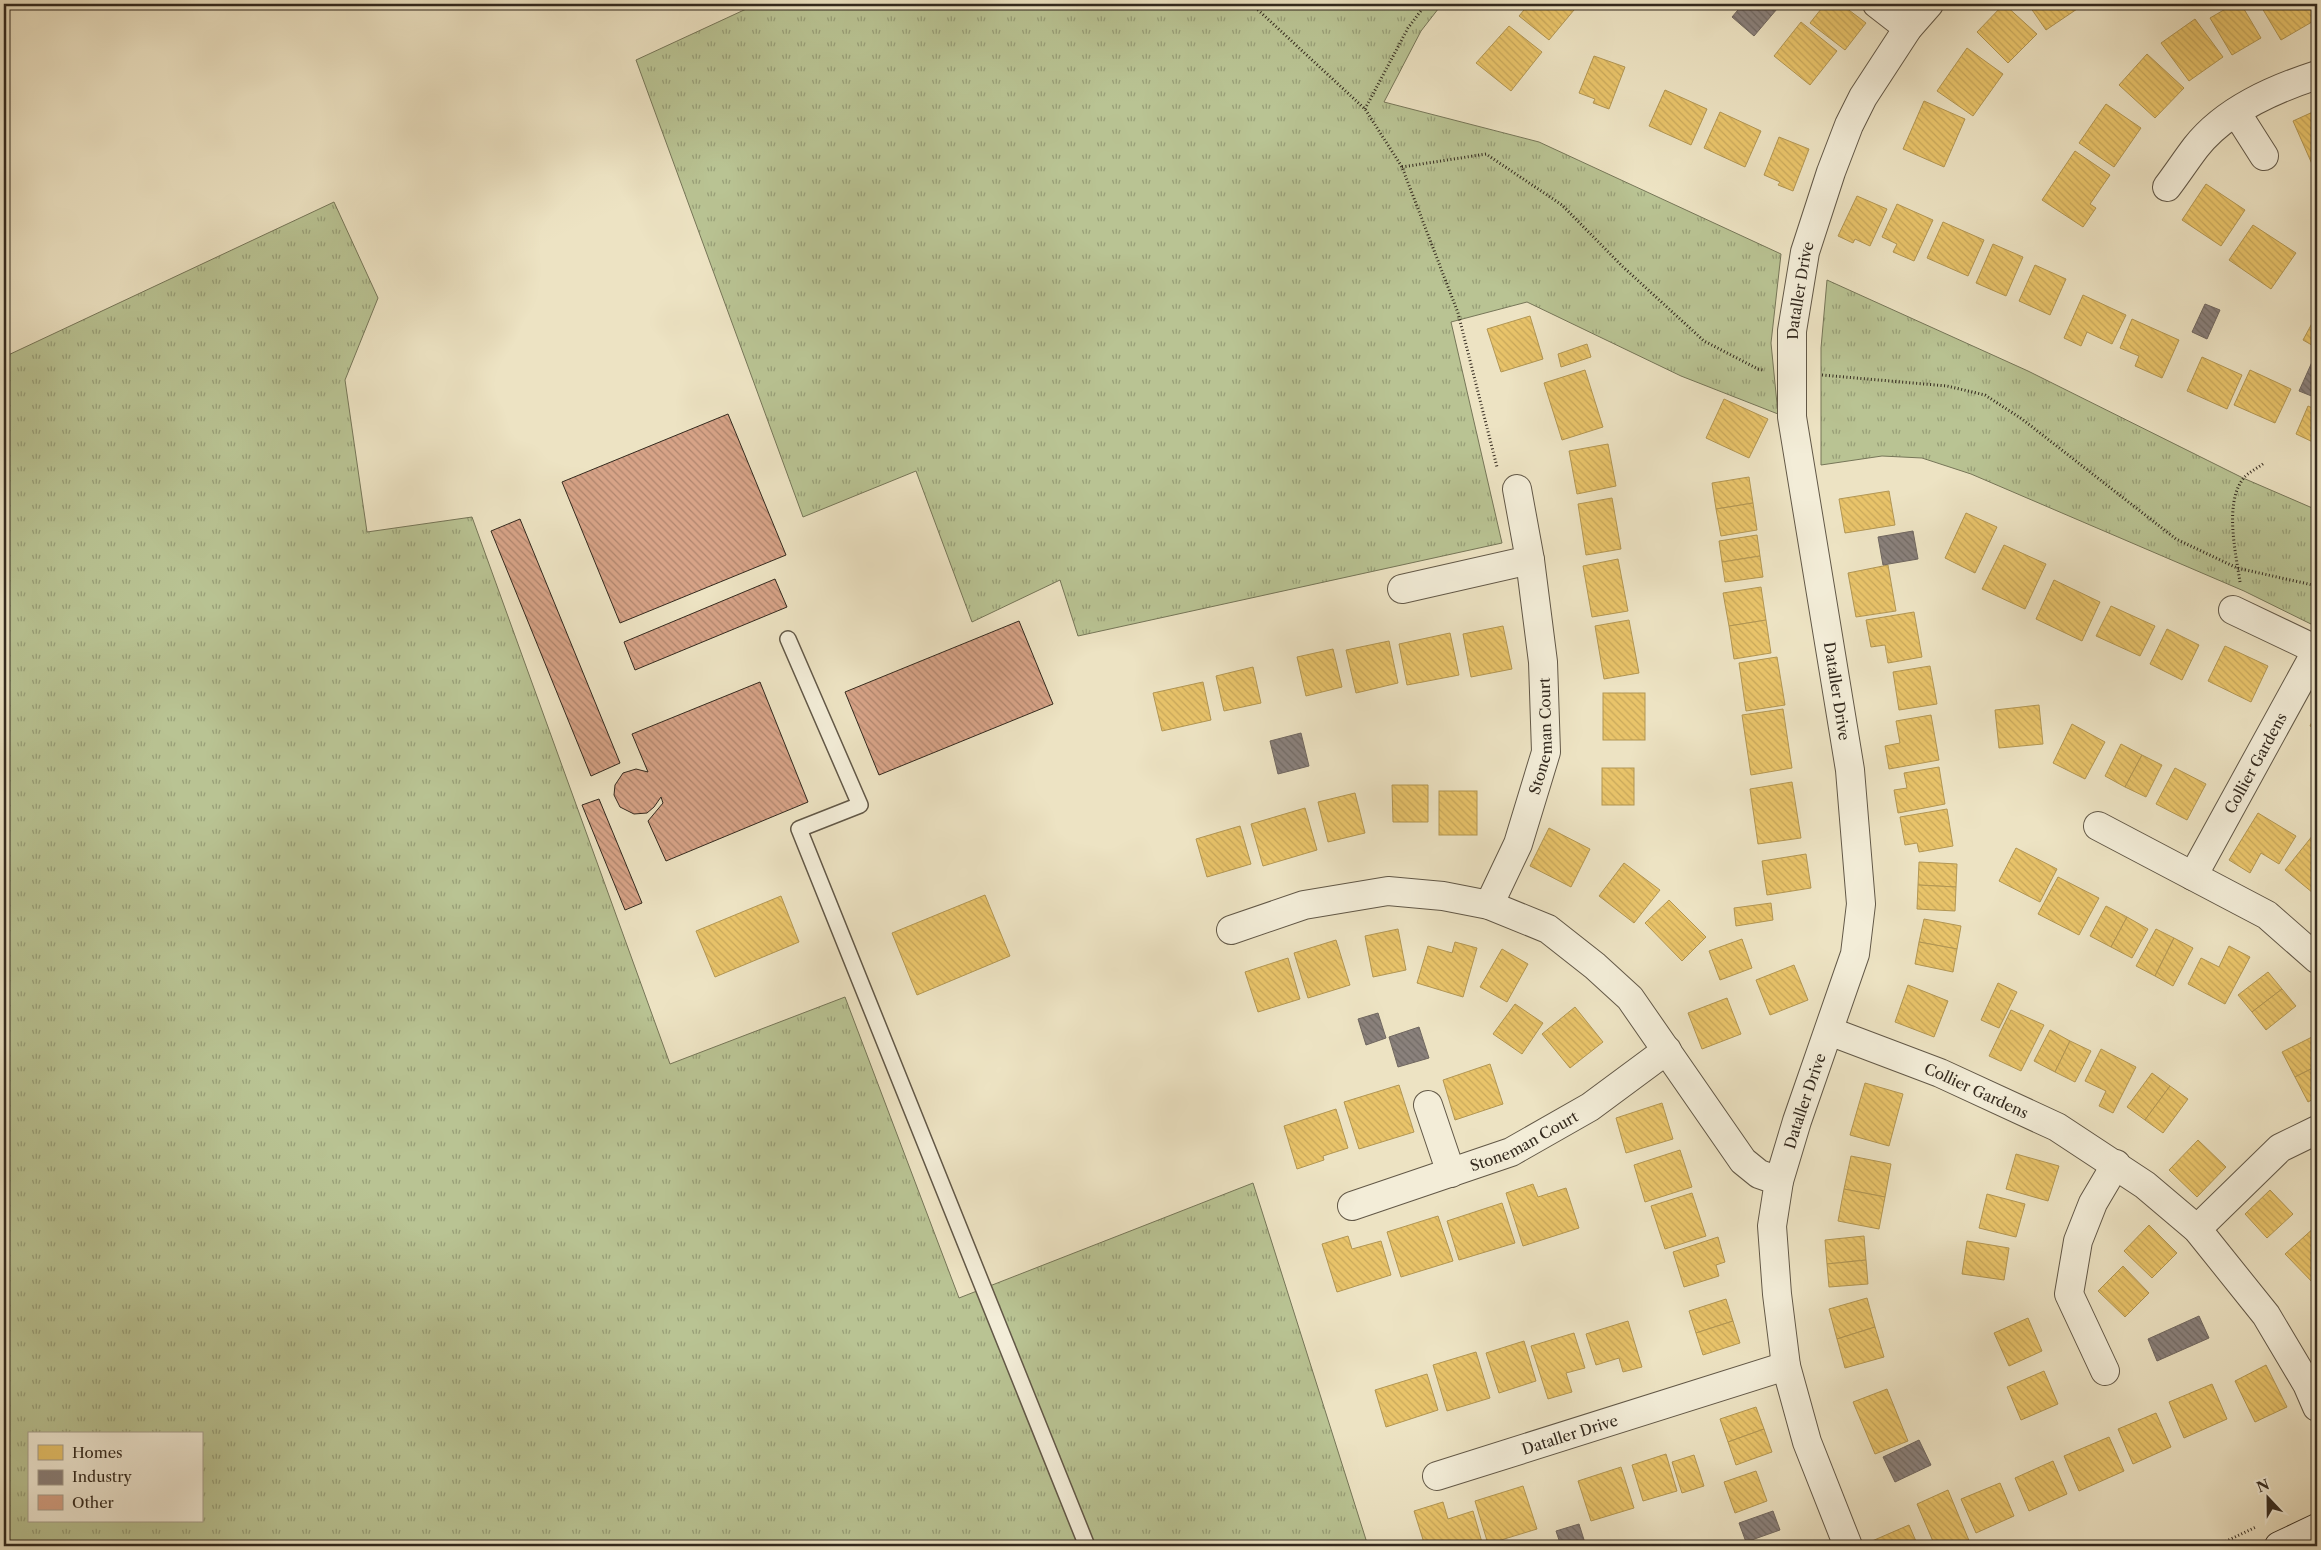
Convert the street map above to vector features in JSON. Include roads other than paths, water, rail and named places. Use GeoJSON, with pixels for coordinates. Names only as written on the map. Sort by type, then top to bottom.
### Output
{"type":"FeatureCollection","features":[{"type":"Feature","properties":{"kind":"street"},"geometry":{"type":"LineString","coordinates":[[1877,4],[1908,28]]}},
{"type":"Feature","properties":{"kind":"street","name":"Dataller Drive"},"geometry":{"type":"LineString","coordinates":[[1848,1546],[1807,1442],[1786,1366],[1777,1294],[1772,1226],[1779,1181],[1797,1121],[1856,954],[1861,894],[1850,770],[1792,417],[1792,331],[1805,252],[1830,172],[1863,97],[1908,28],[1929,4]]}},
{"type":"Feature","properties":{"kind":"street"},"geometry":{"type":"LineString","coordinates":[[2167,187],[2197,146],[2211,131],[2236,112],[2280,89],[2317,75]]}},
{"type":"Feature","properties":{"kind":"street"},"geometry":{"type":"LineString","coordinates":[[2236,112],[2264,156]]}},
{"type":"Feature","properties":{"kind":"street","name":"Stoneman Court"},"geometry":{"type":"LineString","coordinates":[[1489,905],[1518,844],[1546,752],[1543,662],[1530,560],[1517,489]]}},
{"type":"Feature","properties":{"kind":"street"},"geometry":{"type":"LineString","coordinates":[[1402,589],[1530,560]]}},
{"type":"Feature","properties":{"kind":"street","name":"Collier Gardens"},"geometry":{"type":"LineString","coordinates":[[2193,876],[2317,650],[2233,610]]}},
{"type":"Feature","properties":{"kind":"street"},"geometry":{"type":"LineString","coordinates":[[2098,826],[2267,915],[2317,959]]}},
{"type":"Feature","properties":{"kind":"street"},"geometry":{"type":"LineString","coordinates":[[1231,930],[1304,905],[1388,891],[1443,896],[1489,905],[1548,929],[1595,966],[1630,998],[1742,1161],[1759,1174],[1779,1181]]}},
{"type":"Feature","properties":{"kind":"street","name":"Collier Gardens"},"geometry":{"type":"LineString","coordinates":[[1829,1031],[1940,1073],[2057,1127],[2116,1164],[2145,1185],[2197,1230],[2266,1314],[2307,1384],[2317,1407]]}},
{"type":"Feature","properties":{"kind":"street","name":"Stoneman Court"},"geometry":{"type":"LineString","coordinates":[[1352,1206],[1511,1152],[1590,1107],[1667,1050]]}},
{"type":"Feature","properties":{"kind":"street","name":"Stoneman Court"},"geometry":{"type":"LineString","coordinates":[[1428,1105],[1450,1173]]}},
{"type":"Feature","properties":{"kind":"street"},"geometry":{"type":"LineString","coordinates":[[2197,1230],[2280,1148],[2317,1130]]}},
{"type":"Feature","properties":{"kind":"street"},"geometry":{"type":"LineString","coordinates":[[2105,1371],[2069,1294],[2078,1241],[2093,1203],[2116,1164]]}},
{"type":"Feature","properties":{"kind":"street","name":"Dataller Drive"},"geometry":{"type":"LineString","coordinates":[[1437,1476],[1786,1366]]}},
{"type":"Feature","properties":{"kind":"street"},"geometry":{"type":"LineString","coordinates":[[2279,1546],[2317,1528]]}},
{"type":"Feature","properties":{"kind":"lane"},"geometry":{"type":"LineString","coordinates":[[788,638],[860,805],[800,829],[1087,1546]]}}]}
